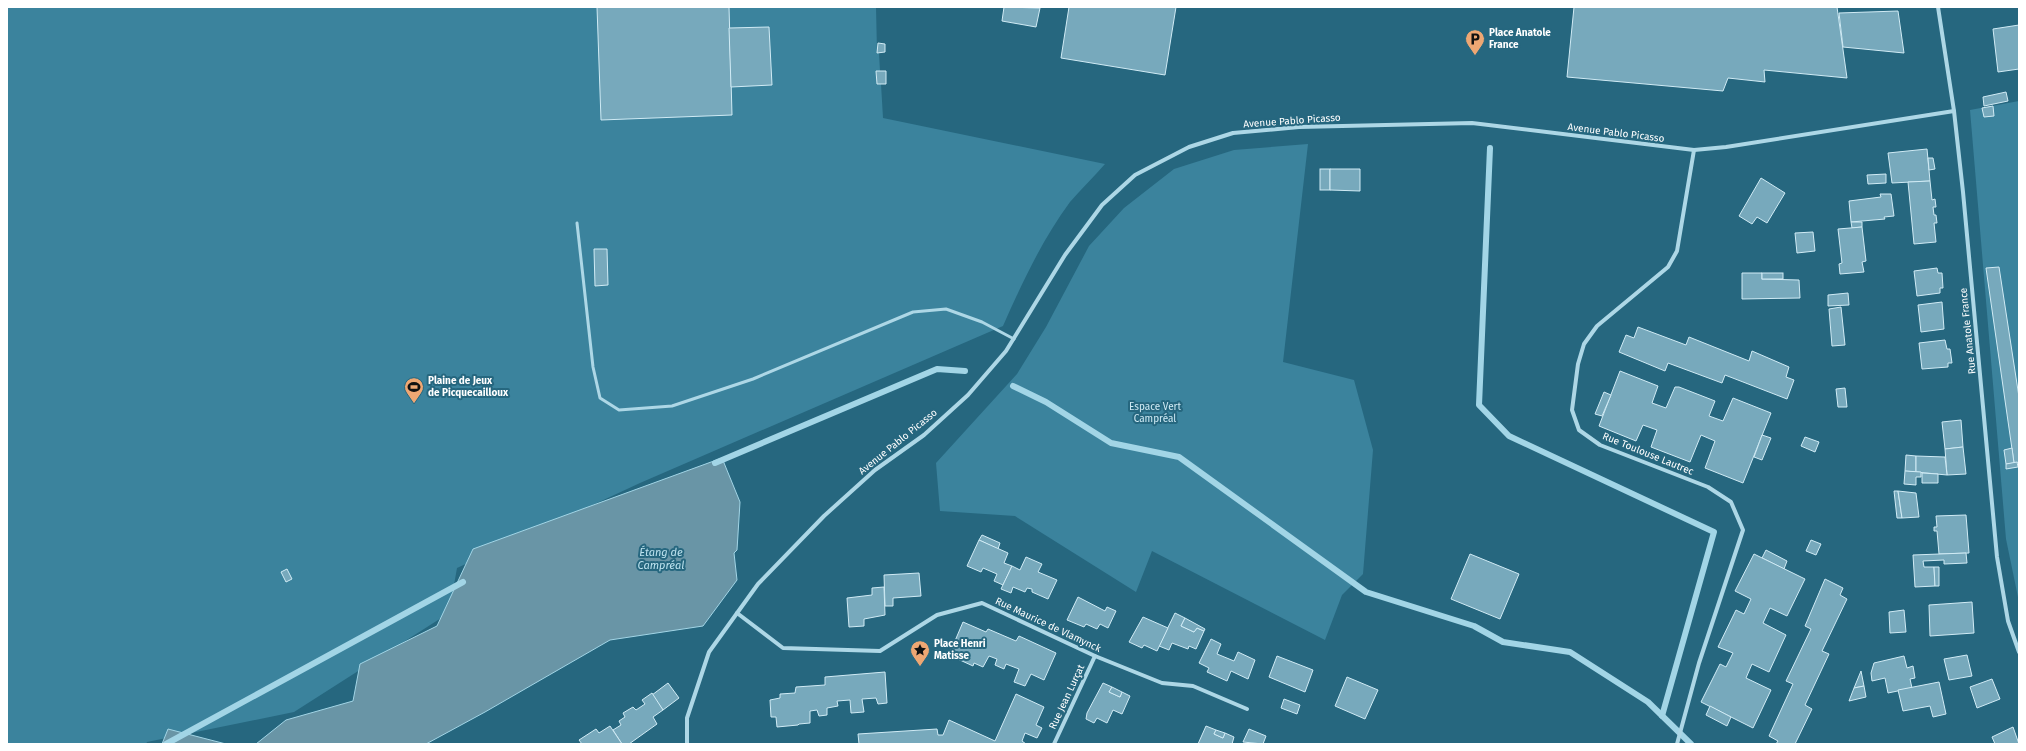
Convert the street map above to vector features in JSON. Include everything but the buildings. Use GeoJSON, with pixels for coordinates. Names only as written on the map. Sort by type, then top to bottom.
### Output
{"type":"FeatureCollection","features":[{"type":"Feature","properties":{"kind":"street","name":"Rue Anatole France"},"geometry":{"type":"LineString","coordinates":[[1938,7],[1954,111],[1997,557],[2008,621],[2019,652]]}},
{"type":"Feature","properties":{"kind":"street","name":"Avenue Pablo Picasso"},"geometry":{"type":"LineString","coordinates":[[687,744],[687,718],[709,652],[758,584],[824,516],[875,470],[924,435],[968,394],[1006,351],[1065,254],[1102,205],[1135,175],[1189,147],[1233,133],[1299,127],[1472,123],[1694,150],[1726,147],[1954,111]]}},
{"type":"Feature","properties":{"kind":"street","name":"Rue Toulouse Lautrec"},"geometry":{"type":"LineString","coordinates":[[1677,744],[1699,663],[1743,530],[1731,502],[1708,487],[1600,445],[1579,430],[1572,410],[1578,364],[1584,344],[1597,326],[1668,267],[1677,251],[1694,150]]}},
{"type":"Feature","properties":{"kind":"street","name":"Rue Maurice de Vlamynck"},"geometry":{"type":"LineString","coordinates":[[737,613],[782,648],[880,651],[937,615],[982,603],[1095,656],[1162,683],[1193,686],[1247,709]]}},
{"type":"Feature","properties":{"kind":"street","name":"Rue Jean Lurçat"},"geometry":{"type":"LineString","coordinates":[[1054,744],[1095,656]]}},
{"type":"Feature","properties":{"kind":"lane"},"geometry":{"type":"LineString","coordinates":[[577,223],[593,367],[600,398],[619,410],[672,406],[753,379],[913,312],[946,309],[982,322],[1014,339]]}},
{"type":"Feature","properties":{"kind":"green space","name":"Plaine de Jeux de Picquecailloux"},"geometry":{"type":"Polygon","coordinates":[[[7,7],[876,7],[877,52],[879,53],[880,71],[876,71],[877,84],[881,84],[883,118],[1105,164],[1070,202],[1050,231],[1025,278],[1003,326],[640,483],[457,568],[449,613],[294,712],[147,742],[146,744],[7,744],[7,7]]]}},
{"type":"Feature","properties":{"kind":"green space"},"geometry":{"type":"Polygon","coordinates":[[[2019,101],[2019,602],[2006,539],[1970,110],[2019,101]]]}},
{"type":"Feature","properties":{"kind":"green space","name":"Espace Vert Campréal"},"geometry":{"type":"Polygon","coordinates":[[[1308,144],[1283,362],[1354,380],[1373,450],[1363,574],[1342,595],[1325,640],[1152,551],[1136,592],[1015,516],[940,511],[936,463],[1017,374],[1046,327],[1089,246],[1124,208],[1174,169],[1234,150],[1308,144]]]}},
{"type":"Feature","properties":{"kind":"water","name":"Étang de Campréal"},"geometry":{"type":"Polygon","coordinates":[[[722,458],[740,502],[737,550],[734,553],[737,580],[703,626],[610,640],[426,744],[256,744],[286,720],[353,701],[360,664],[437,626],[473,549],[722,458]]]}},
{"type":"Feature","properties":{"kind":"water"},"geometry":{"type":"Polygon","coordinates":[[[168,729],[226,744],[162,744],[168,729]]]}},
{"type":"Feature","properties":{"kind":"waterway"},"geometry":{"type":"LineString","coordinates":[[1490,148],[1479,405],[1509,436],[1714,532],[1662,716]]}},
{"type":"Feature","properties":{"kind":"waterway"},"geometry":{"type":"LineString","coordinates":[[715,463],[937,369],[965,371]]}},
{"type":"Feature","properties":{"kind":"waterway"},"geometry":{"type":"LineString","coordinates":[[1013,386],[1046,402],[1111,443],[1179,457],[1366,592],[1474,626],[1503,642],[1570,652],[1648,702],[1691,744]]}},
{"type":"Feature","properties":{"kind":"waterway"},"geometry":{"type":"LineString","coordinates":[[166,744],[463,582]]}},
{"type":"Feature","properties":{"kind":"place","name":"Place Anatole France"},"geometry":{"type":"Point","coordinates":[1475,56]}},
{"type":"Feature","properties":{"kind":"place","name":"Plaine de Jeux de Picquecailloux"},"geometry":{"type":"Point","coordinates":[414,404]}},
{"type":"Feature","properties":{"kind":"place","name":"Place Henri Matisse"},"geometry":{"type":"Point","coordinates":[920,667]}}]}
